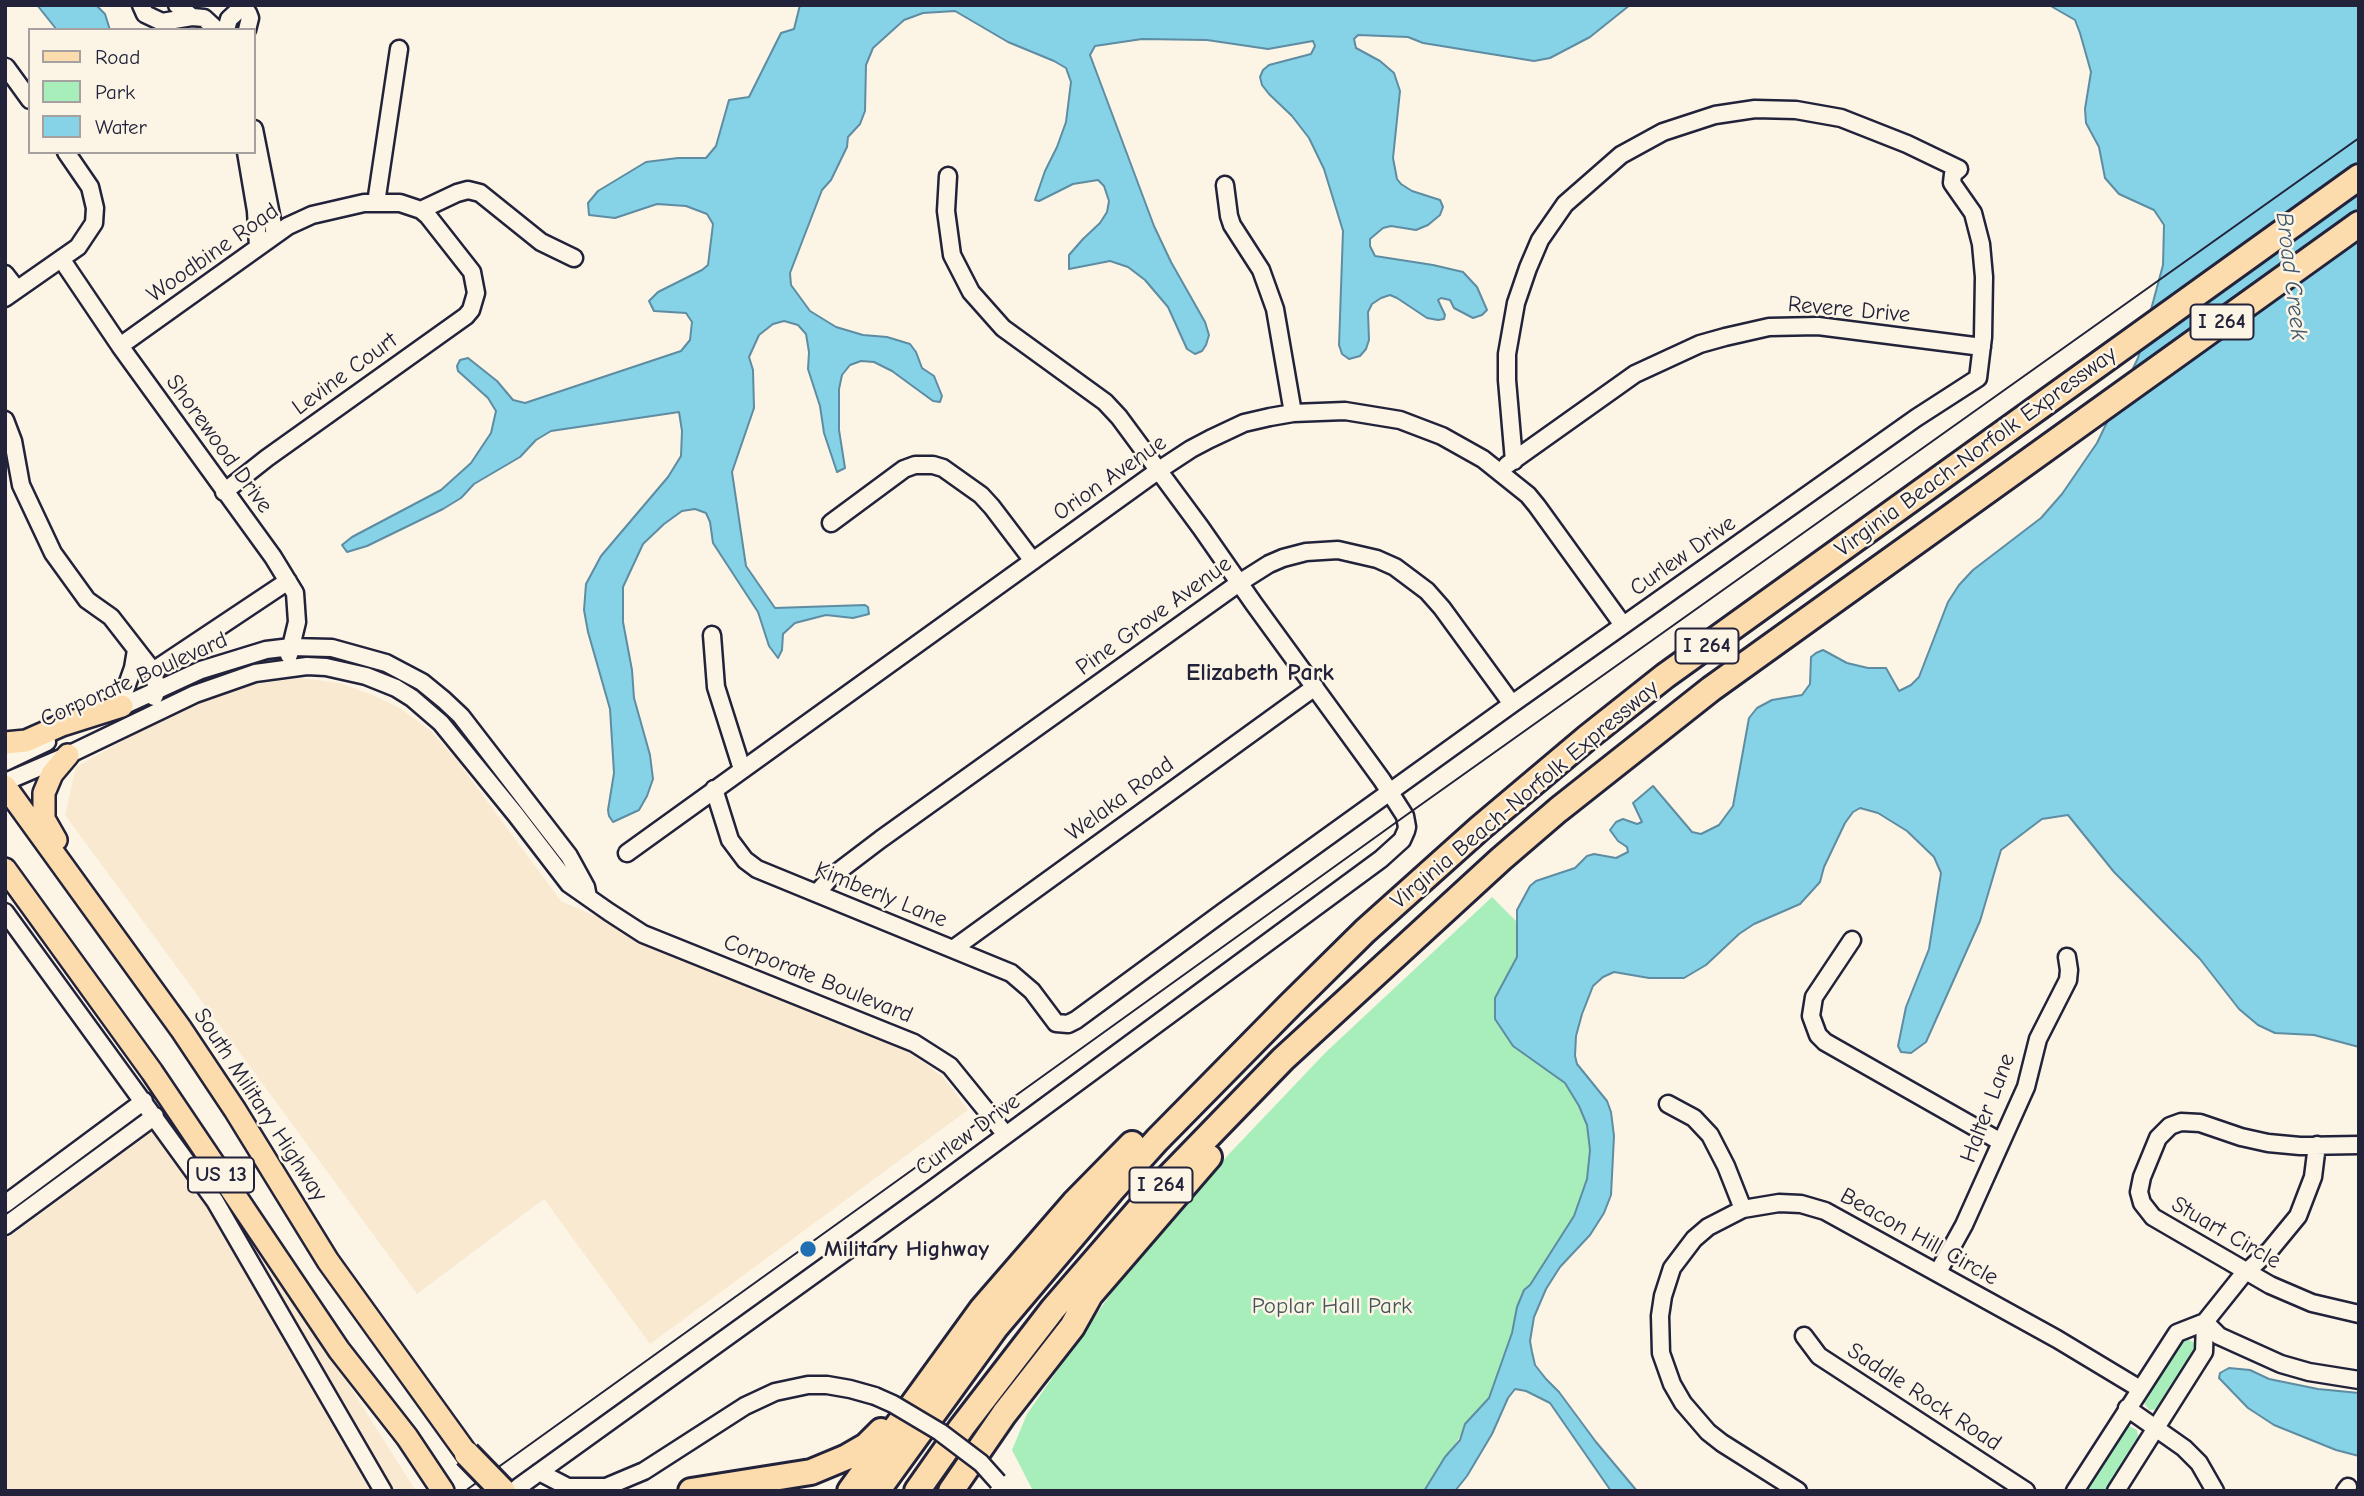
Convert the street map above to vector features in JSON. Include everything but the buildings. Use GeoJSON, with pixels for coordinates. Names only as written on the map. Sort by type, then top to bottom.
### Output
{"type":"FeatureCollection","features":[{"type":"Feature","properties":{"kind":"highway","name":"Virginia Beach-Norfolk Expressway"},"geometry":{"type":"LineString","coordinates":[[877,1491],[996,1327],[1157,1140],[1290,1004],[1423,878],[1588,737],[1762,605],[2359,177]]}},
{"type":"Feature","properties":{"kind":"highway","name":"Virginia Beach-Norfolk Expressway"},"geometry":{"type":"LineString","coordinates":[[917,1491],[1029,1338],[1155,1191],[1283,1059],[1558,810],[1711,689],[2359,224]]}},
{"type":"Feature","properties":{"kind":"highway"},"geometry":{"type":"LineString","coordinates":[[956,1485],[1004,1415],[1072,1327],[1090,1295],[1116,1264],[1247,1115],[1442,914]]}},
{"type":"Feature","properties":{"kind":"highway"},"geometry":{"type":"LineString","coordinates":[[850,1491],[944,1359],[1025,1258],[1114,1163],[1202,1076],[1290,1004]]}},
{"type":"Feature","properties":{"kind":"highway"},"geometry":{"type":"LineString","coordinates":[[691,1491],[811,1472],[847,1457],[866,1446],[879,1434],[944,1359]]}},
{"type":"Feature","properties":{"kind":"highway"},"geometry":{"type":"LineString","coordinates":[[463,1448],[503,1491]]}},
{"type":"Feature","properties":{"kind":"main road"},"geometry":{"type":"LineString","coordinates":[[5,743],[26,741],[62,725],[122,706]]}},
{"type":"Feature","properties":{"kind":"main road"},"geometry":{"type":"LineString","coordinates":[[68,755],[52,774],[44,793],[44,819],[96,894],[136,966]]}},
{"type":"Feature","properties":{"kind":"main road","name":"South Military Highway"},"geometry":{"type":"LineString","coordinates":[[5,784],[136,966],[235,1110],[328,1261],[463,1448]]}},
{"type":"Feature","properties":{"kind":"main road","name":"US 13"},"geometry":{"type":"LineString","coordinates":[[5,869],[152,1072],[340,1350],[407,1437],[443,1491]]}},
{"type":"Feature","properties":{"kind":"main road"},"geometry":{"type":"LineString","coordinates":[[5,879],[36,912]]}},
{"type":"Feature","properties":{"kind":"street"},"geometry":{"type":"LineString","coordinates":[[141,5],[145,14],[162,22],[192,17],[204,18],[215,28]]}},
{"type":"Feature","properties":{"kind":"street"},"geometry":{"type":"LineString","coordinates":[[177,5],[192,17]]}},
{"type":"Feature","properties":{"kind":"street"},"geometry":{"type":"LineString","coordinates":[[227,28],[229,19],[240,9],[248,12],[250,18],[248,28]]}},
{"type":"Feature","properties":{"kind":"street"},"geometry":{"type":"LineString","coordinates":[[376,203],[399,48]]}},
{"type":"Feature","properties":{"kind":"street"},"geometry":{"type":"LineString","coordinates":[[6,67],[28,97]]}},
{"type":"Feature","properties":{"kind":"street","name":"Curlew Drive"},"geometry":{"type":"LineString","coordinates":[[1056,1023],[1068,1024],[1076,1020],[1512,704],[1916,418],[1978,378],[1982,347],[1984,277],[1981,244],[1973,213],[1952,183],[1953,174],[1959,169],[1907,144],[1841,118],[1796,110],[1755,109],[1715,115],[1663,132],[1621,155],[1579,190],[1560,210],[1540,240],[1516,303],[1507,354],[1514,461]]}},
{"type":"Feature","properties":{"kind":"street"},"geometry":{"type":"LineString","coordinates":[[256,139],[275,235]]}},
{"type":"Feature","properties":{"kind":"street"},"geometry":{"type":"LineString","coordinates":[[5,274],[10,293],[62,260],[78,247],[88,234],[95,208],[90,187],[67,154]]}},
{"type":"Feature","properties":{"kind":"street"},"geometry":{"type":"LineString","coordinates":[[246,154],[256,211],[258,247]]}},
{"type":"Feature","properties":{"kind":"street"},"geometry":{"type":"LineString","coordinates":[[948,176],[946,211],[952,255],[971,292],[1003,328],[1105,402],[1119,417],[1390,792]]}},
{"type":"Feature","properties":{"kind":"street"},"geometry":{"type":"LineString","coordinates":[[1224,185],[1232,225],[1261,270],[1275,309],[1293,413]]}},
{"type":"Feature","properties":{"kind":"street"},"geometry":{"type":"LineString","coordinates":[[421,210],[457,193],[468,190],[480,193],[541,242],[574,258]]}},
{"type":"Feature","properties":{"kind":"street","name":"Woodbine Road"},"geometry":{"type":"LineString","coordinates":[[120,346],[275,235],[312,215],[364,203],[400,203],[421,210]]}},
{"type":"Feature","properties":{"kind":"street","name":"Levine Court"},"geometry":{"type":"LineString","coordinates":[[224,492],[267,458],[466,316],[474,302],[476,284],[467,264],[421,210]]}},
{"type":"Feature","properties":{"kind":"street","name":"Shorewood Drive"},"geometry":{"type":"LineString","coordinates":[[62,260],[120,346],[273,557],[295,593],[298,608],[287,667]]}},
{"type":"Feature","properties":{"kind":"street","name":"Revere Drive"},"geometry":{"type":"LineString","coordinates":[[1499,470],[1635,373],[1700,344],[1725,337],[1769,327],[1818,326],[1982,347]]}},
{"type":"Feature","properties":{"kind":"street","name":"Orion Avenue"},"geometry":{"type":"LineString","coordinates":[[627,853],[1158,470],[1191,449],[1244,424],[1293,413],[1345,411],[1399,420],[1442,436],[1499,470],[1537,506],[1623,625]]}},
{"type":"Feature","properties":{"kind":"street"},"geometry":{"type":"LineString","coordinates":[[5,420],[13,441],[21,485],[53,553],[87,600],[111,617],[153,671],[157,690],[146,709],[99,739]]}},
{"type":"Feature","properties":{"kind":"street"},"geometry":{"type":"LineString","coordinates":[[831,523],[904,469],[915,465],[933,465],[943,468],[981,495],[1033,561]]}},
{"type":"Feature","properties":{"kind":"street","name":"Pine Grove Avenue"},"geometry":{"type":"LineString","coordinates":[[817,893],[831,877],[881,839],[1239,583],[1269,564],[1306,552],[1338,550],[1377,559],[1395,567],[1427,592],[1442,608],[1512,704]]}},
{"type":"Feature","properties":{"kind":"street"},"geometry":{"type":"LineString","coordinates":[[153,671],[288,581]]}},
{"type":"Feature","properties":{"kind":"street"},"geometry":{"type":"LineString","coordinates":[[712,635],[716,687],[742,769]]}},
{"type":"Feature","properties":{"kind":"street","name":"Corporate Boulevard"},"geometry":{"type":"LineString","coordinates":[[5,762],[157,690],[233,659],[266,650],[291,647],[332,648],[386,663],[422,682],[444,699],[461,716],[569,856],[586,887],[588,897]]}},
{"type":"Feature","properties":{"kind":"street"},"geometry":{"type":"LineString","coordinates":[[122,706],[134,668],[136,650]]}},
{"type":"Feature","properties":{"kind":"street","name":"Corporate Boulevard"},"geometry":{"type":"LineString","coordinates":[[5,784],[220,684],[287,667],[326,667],[357,673],[396,688],[424,707],[454,738],[569,884],[643,934],[914,1043],[936,1055],[960,1076],[1006,1135]]}},
{"type":"Feature","properties":{"kind":"street","name":"Welaka Road"},"geometry":{"type":"LineString","coordinates":[[953,949],[1315,687]]}},
{"type":"Feature","properties":{"kind":"street","name":"Kimberly Lane"},"geometry":{"type":"LineString","coordinates":[[714,789],[730,840],[745,860],[757,869],[1011,973],[1022,981],[1056,1023]]}},
{"type":"Feature","properties":{"kind":"street","name":"Curlew Drive"},"geometry":{"type":"LineString","coordinates":[[513,1491],[1006,1135],[1394,849],[1402,840],[1407,827],[1405,816],[1390,792]]}},
{"type":"Feature","properties":{"kind":"street"},"geometry":{"type":"LineString","coordinates":[[5,912],[215,1201],[383,1491]]}},
{"type":"Feature","properties":{"kind":"street"},"geometry":{"type":"LineString","coordinates":[[1852,940],[1814,997],[1811,1016],[1818,1035],[1825,1042],[2001,1142]]}},
{"type":"Feature","properties":{"kind":"street","name":"Halter Lane"},"geometry":{"type":"LineString","coordinates":[[1938,1272],[1964,1225],[2026,1087],[2038,1039],[2068,980],[2067,957]]}},
{"type":"Feature","properties":{"kind":"street"},"geometry":{"type":"LineString","coordinates":[[5,1204],[144,1101]]}},
{"type":"Feature","properties":{"kind":"street"},"geometry":{"type":"LineString","coordinates":[[1668,1104],[1694,1118],[1710,1135],[1743,1209]]}},
{"type":"Feature","properties":{"kind":"street"},"geometry":{"type":"LineString","coordinates":[[5,1226],[155,1116]]}},
{"type":"Feature","properties":{"kind":"street","name":"Stuart Circle"},"geometry":{"type":"LineString","coordinates":[[2359,1145],[2268,1143],[2192,1122],[2181,1122],[2170,1126],[2158,1138],[2139,1192],[2146,1211],[2153,1217],[2246,1272],[2287,1294],[2359,1314]]}},
{"type":"Feature","properties":{"kind":"street"},"geometry":{"type":"LineString","coordinates":[[2075,1491],[2177,1333],[2205,1322],[2222,1299],[2270,1250],[2298,1216],[2312,1177],[2317,1145]]}},
{"type":"Feature","properties":{"kind":"street"},"geometry":{"type":"LineString","coordinates":[[74,1153],[85,1168]]}},
{"type":"Feature","properties":{"kind":"street","name":"Beacon Hill Circle"},"geometry":{"type":"LineString","coordinates":[[1798,1491],[1722,1443],[1701,1424],[1683,1403],[1672,1384],[1661,1353],[1660,1316],[1672,1268],[1694,1239],[1708,1227],[1743,1209],[1779,1203],[1818,1208],[1938,1272],[2140,1389]]}},
{"type":"Feature","properties":{"kind":"street"},"geometry":{"type":"LineString","coordinates":[[2205,1322],[2219,1336],[2281,1364],[2309,1372],[2359,1380]]}},
{"type":"Feature","properties":{"kind":"street"},"geometry":{"type":"LineString","coordinates":[[2116,1491],[2204,1352],[2205,1322]]}},
{"type":"Feature","properties":{"kind":"street","name":"Saddle Rock Road"},"geometry":{"type":"LineString","coordinates":[[1804,1336],[1819,1356],[2026,1491]]}},
{"type":"Feature","properties":{"kind":"street"},"geometry":{"type":"LineString","coordinates":[[544,1468],[568,1487],[606,1487],[645,1471],[745,1406],[775,1392],[808,1385],[827,1385],[850,1388],[893,1404],[940,1432],[981,1463],[1002,1486]]}},
{"type":"Feature","properties":{"kind":"street"},"geometry":{"type":"LineString","coordinates":[[2127,1408],[2184,1448],[2199,1463],[2215,1491]]}},
{"type":"Feature","properties":{"kind":"shaded area"},"geometry":{"type":"Polygon","coordinates":[[[300,678],[340,683],[373,695],[400,708],[431,731],[456,759],[561,901],[912,1054],[943,1077],[968,1110],[650,1344],[544,1199],[417,1294],[65,815],[76,767],[178,710],[250,685],[300,678]]]}},
{"type":"Feature","properties":{"kind":"shaded area"},"geometry":{"type":"Polygon","coordinates":[[[177,1113],[416,1491],[5,1491],[5,1240],[177,1113]]]}},
{"type":"Feature","properties":{"kind":"green space","name":"Poplar Hall Park"},"geometry":{"type":"Polygon","coordinates":[[[1492,897],[1516,921],[1518,946],[1517,957],[1495,998],[1513,1046],[1565,1083],[1579,1106],[1587,1125],[1590,1150],[1587,1179],[1574,1216],[1517,1307],[1512,1333],[1489,1398],[1465,1424],[1461,1435],[1423,1491],[1033,1491],[1012,1450],[1027,1414],[1119,1282],[1229,1154],[1326,1052],[1492,897]]]}},
{"type":"Feature","properties":{"kind":"green space"},"geometry":{"type":"Polygon","coordinates":[[[2185,1338],[2195,1343],[2198,1350],[2161,1409],[2149,1410],[2142,1400],[2177,1341],[2185,1338]]]}},
{"type":"Feature","properties":{"kind":"green space"},"geometry":{"type":"Polygon","coordinates":[[[2127,1425],[2137,1430],[2139,1441],[2108,1491],[2080,1491],[2127,1425]]]}},
{"type":"Feature","properties":{"kind":"water"},"geometry":{"type":"Polygon","coordinates":[[[37,5],[96,5],[105,14],[109,28],[55,28],[37,5]]]}},
{"type":"Feature","properties":{"kind":"water"},"geometry":{"type":"Polygon","coordinates":[[[800,5],[1630,5],[1590,37],[1550,58],[1534,61],[1423,43],[1408,37],[1358,35],[1354,39],[1356,48],[1380,61],[1394,73],[1400,91],[1393,158],[1397,179],[1412,191],[1440,200],[1443,207],[1440,215],[1428,225],[1416,230],[1391,226],[1383,228],[1370,239],[1370,246],[1375,256],[1463,272],[1477,287],[1487,310],[1473,318],[1454,308],[1450,300],[1441,298],[1438,300],[1445,315],[1444,319],[1438,320],[1427,318],[1390,295],[1381,298],[1372,304],[1368,312],[1369,340],[1366,349],[1360,356],[1349,359],[1342,354],[1339,345],[1343,231],[1324,169],[1309,138],[1292,116],[1269,94],[1260,77],[1269,65],[1311,54],[1315,46],[1313,41],[1268,49],[1207,40],[1142,39],[1095,46],[1090,55],[1154,226],[1205,322],[1209,335],[1206,345],[1202,351],[1195,354],[1187,349],[1168,307],[1145,280],[1128,267],[1110,261],[1069,269],[1069,255],[1107,212],[1109,201],[1104,186],[1098,180],[1073,184],[1039,201],[1035,200],[1066,122],[1071,82],[1066,68],[1008,42],[955,11],[923,13],[904,20],[873,48],[866,65],[865,111],[860,124],[848,137],[847,147],[831,180],[822,190],[790,273],[791,285],[810,311],[836,327],[910,344],[922,368],[934,376],[942,396],[940,402],[933,401],[892,371],[874,362],[861,361],[850,365],[842,375],[839,389],[839,430],[845,468],[837,472],[808,369],[806,334],[798,325],[784,321],[773,324],[759,335],[749,357],[753,370],[754,408],[732,472],[746,566],[775,608],[865,605],[869,614],[853,618],[826,615],[795,623],[783,634],[782,650],[778,658],[769,646],[758,612],[713,543],[706,513],[695,509],[682,511],[664,524],[643,544],[623,587],[623,622],[634,698],[650,755],[653,779],[639,810],[613,822],[608,810],[614,773],[610,709],[588,632],[584,610],[586,584],[601,556],[668,477],[681,456],[682,431],[679,412],[551,431],[536,440],[520,457],[474,484],[461,498],[443,509],[367,546],[347,552],[342,545],[352,537],[441,490],[471,463],[491,433],[496,411],[488,398],[458,371],[460,360],[468,358],[497,381],[513,400],[525,403],[681,351],[690,340],[692,322],[686,313],[654,311],[649,301],[658,292],[708,265],[713,224],[707,214],[686,206],[657,204],[615,218],[589,215],[588,203],[598,191],[646,162],[706,158],[716,146],[729,100],[749,97],[781,33],[794,29],[800,5]]]}},
{"type":"Feature","properties":{"kind":"water","name":"Broad Creek"},"geometry":{"type":"Polygon","coordinates":[[[2049,5],[2359,5],[2359,1047],[2314,1035],[2275,1033],[2258,1025],[2239,1009],[2200,959],[2114,872],[2068,815],[2042,819],[2001,850],[1980,921],[1926,1042],[1911,1053],[1901,1052],[1898,1046],[1906,1007],[1929,949],[1941,873],[1934,857],[1907,831],[1878,813],[1860,808],[1853,812],[1845,823],[1824,867],[1820,882],[1800,904],[1754,924],[1739,934],[1706,965],[1684,978],[1649,978],[1614,972],[1603,977],[1593,986],[1582,1014],[1576,1036],[1575,1056],[1577,1064],[1607,1101],[1611,1112],[1614,1136],[1611,1195],[1604,1213],[1590,1235],[1560,1267],[1546,1289],[1534,1317],[1530,1341],[1535,1365],[1637,1491],[1611,1491],[1550,1403],[1526,1391],[1515,1389],[1508,1398],[1492,1434],[1455,1491],[1424,1491],[1445,1457],[1460,1440],[1465,1424],[1489,1398],[1524,1290],[1530,1285],[1574,1216],[1587,1179],[1590,1150],[1587,1125],[1579,1106],[1565,1083],[1513,1046],[1495,1019],[1495,998],[1517,957],[1517,910],[1530,886],[1536,881],[1575,868],[1587,856],[1594,854],[1616,858],[1628,852],[1627,847],[1618,841],[1610,830],[1616,822],[1623,819],[1637,824],[1642,822],[1633,803],[1653,786],[1692,832],[1701,834],[1719,825],[1733,806],[1749,718],[1757,708],[1772,700],[1802,695],[1810,684],[1811,657],[1816,653],[1823,650],[1847,663],[1868,668],[1886,668],[1899,691],[1911,685],[1919,677],[1948,602],[1959,585],[1973,570],[2041,518],[2062,494],[2097,443],[2138,358],[2163,265],[2164,225],[2154,210],[2119,194],[2105,178],[2099,147],[2086,123],[2085,109],[2091,72],[2080,33],[2075,20],[2049,5]]]}},
{"type":"Feature","properties":{"kind":"water"},"geometry":{"type":"Polygon","coordinates":[[[2229,1368],[2250,1370],[2269,1379],[2318,1389],[2359,1393],[2359,1456],[2336,1450],[2274,1425],[2248,1408],[2219,1378],[2220,1373],[2229,1368]]]}},
{"type":"Feature","properties":{"kind":"tram line"},"geometry":{"type":"LineString","coordinates":[[465,1491],[1405,816],[2359,138]]}},
{"type":"Feature","properties":{"kind":"place","name":"Military Highway"},"geometry":{"type":"Point","coordinates":[808,1249]}},
{"type":"Feature","properties":{"kind":"district","name":"Elizabeth Park"},"geometry":{"type":"Point","coordinates":[1260,673]}}]}
